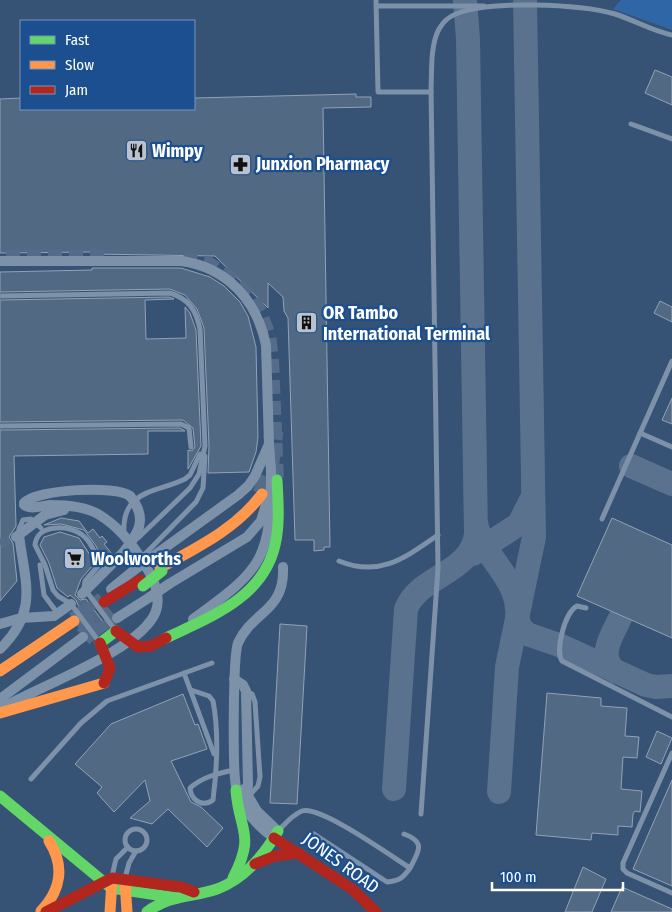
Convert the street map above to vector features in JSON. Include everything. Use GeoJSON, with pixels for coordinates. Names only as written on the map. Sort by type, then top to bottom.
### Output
{"type":"FeatureCollection","features":[{"type":"Feature","properties":{"kind":"main road"},"geometry":{"type":"LineString","coordinates":[[0,713],[104,683],[110,668],[100,643],[116,631],[138,647],[151,646],[243,598],[256,586],[272,559],[277,544],[279,521],[274,475]]}},
{"type":"Feature","properties":{"kind":"main road"},"geometry":{"type":"LineString","coordinates":[[105,596],[137,576],[161,570],[238,522],[252,509],[262,494]]}},
{"type":"Feature","properties":{"kind":"main road"},"geometry":{"type":"LineString","coordinates":[[114,615],[137,576]]}},
{"type":"Feature","properties":{"kind":"main road"},"geometry":{"type":"LineString","coordinates":[[0,671],[74,621]]}},
{"type":"Feature","properties":{"kind":"main road"},"geometry":{"type":"LineString","coordinates":[[232,881],[241,862],[246,839],[237,807],[243,794]]}},
{"type":"Feature","properties":{"kind":"main road"},"geometry":{"type":"LineString","coordinates":[[0,796],[41,831],[108,882],[125,890],[177,898]]}},
{"type":"Feature","properties":{"kind":"main road"},"geometry":{"type":"LineString","coordinates":[[41,831],[56,852],[60,872],[56,892],[41,912]]}},
{"type":"Feature","properties":{"kind":"main road"},"geometry":{"type":"LineString","coordinates":[[146,912],[161,903],[194,892],[216,889],[232,881],[252,866],[279,838]]}},
{"type":"Feature","properties":{"kind":"main road","name":"JONES ROAD"},"geometry":{"type":"LineString","coordinates":[[279,838],[352,890],[376,912]]}},
{"type":"Feature","properties":{"kind":"main road"},"geometry":{"type":"LineString","coordinates":[[252,866],[274,856],[299,853]]}},
{"type":"Feature","properties":{"kind":"main road"},"geometry":{"type":"LineString","coordinates":[[46,912],[108,882],[125,878],[181,887],[194,892]]}},
{"type":"Feature","properties":{"kind":"main road"},"geometry":{"type":"LineString","coordinates":[[125,878],[127,912]]}},
{"type":"Feature","properties":{"kind":"main road"},"geometry":{"type":"LineString","coordinates":[[108,882],[110,912]]}},
{"type":"Feature","properties":{"kind":"street"},"geometry":{"type":"LineString","coordinates":[[0,261],[182,260],[200,263],[222,275],[245,294],[263,331],[266,345],[269,444],[274,475],[270,521],[262,555],[235,588],[166,638]]}},
{"type":"Feature","properties":{"kind":"street"},"geometry":{"type":"LineString","coordinates":[[137,576],[150,554],[192,528],[248,486],[262,462],[269,444]]}},
{"type":"Feature","properties":{"kind":"street"},"geometry":{"type":"LineString","coordinates":[[114,615],[150,597],[246,537],[256,528],[264,513],[274,475]]}},
{"type":"Feature","properties":{"kind":"street"},"geometry":{"type":"LineString","coordinates":[[0,709],[99,660],[139,632],[149,622],[157,603],[153,581],[144,563],[124,537],[107,520],[89,510],[68,506],[28,507],[20,505],[33,496],[107,489],[122,491],[130,496],[140,511],[140,524],[135,536],[122,554],[84,592]]}},
{"type":"Feature","properties":{"kind":"street"},"geometry":{"type":"LineString","coordinates":[[0,649],[16,632],[27,604],[28,591],[18,536],[38,525],[42,516],[67,510],[89,510]]}},
{"type":"Feature","properties":{"kind":"street"},"geometry":{"type":"LineString","coordinates":[[279,838],[243,794],[234,770],[236,752],[234,680],[238,644],[278,596],[282,583],[283,566]]}},
{"type":"Feature","properties":{"kind":"street"},"geometry":{"type":"LineString","coordinates":[[0,624],[21,618],[50,617],[58,614],[72,602]]}},
{"type":"Feature","properties":{"kind":"street"},"geometry":{"type":"LineString","coordinates":[[0,699],[85,637]]}},
{"type":"Feature","properties":{"kind":"street"},"geometry":{"type":"LineString","coordinates":[[234,680],[243,685],[246,691],[248,784],[243,794]]}},
{"type":"Feature","properties":{"kind":"street"},"geometry":{"type":"LineString","coordinates":[[236,752],[243,794]]}},
{"type":"Feature","properties":{"kind":"lane"},"geometry":{"type":"LineString","coordinates":[[431,91],[378,92],[376,3],[465,4],[495,7],[558,6],[615,14],[672,35]]}},
{"type":"Feature","properties":{"kind":"lane"},"geometry":{"type":"LineString","coordinates":[[421,814],[437,586],[438,535],[431,91],[435,38],[444,23],[457,13],[495,7]]}},
{"type":"Feature","properties":{"kind":"lane"},"geometry":{"type":"LineString","coordinates":[[631,124],[672,139]]}},
{"type":"Feature","properties":{"kind":"lane"},"geometry":{"type":"LineString","coordinates":[[0,296],[170,293],[184,298],[197,316],[201,347],[205,479],[200,495],[191,510],[150,554]]}},
{"type":"Feature","properties":{"kind":"lane"},"geometry":{"type":"LineString","coordinates":[[602,520],[672,361]]}},
{"type":"Feature","properties":{"kind":"lane"},"geometry":{"type":"LineString","coordinates":[[0,426],[182,424],[189,428],[191,447]]}},
{"type":"Feature","properties":{"kind":"lane"},"geometry":{"type":"LineString","coordinates":[[640,433],[672,447]]}},
{"type":"Feature","properties":{"kind":"lane"},"geometry":{"type":"LineString","coordinates":[[122,554],[196,480],[204,442]]}},
{"type":"Feature","properties":{"kind":"lane"},"geometry":{"type":"LineString","coordinates":[[124,537],[124,521],[131,505],[143,494],[178,483],[190,475],[198,460],[204,442]]}},
{"type":"Feature","properties":{"kind":"lane"},"geometry":{"type":"LineString","coordinates":[[100,643],[72,602],[58,596],[49,582],[45,565],[35,546],[40,533],[52,528],[72,531],[81,534],[88,542],[98,557],[99,565],[85,581],[84,592],[116,631]]}},
{"type":"Feature","properties":{"kind":"lane"},"geometry":{"type":"LineString","coordinates":[[339,561],[348,565],[389,565],[400,561],[438,535]]}},
{"type":"Feature","properties":{"kind":"lane"},"geometry":{"type":"LineString","coordinates":[[40,565],[45,597],[58,614]]}},
{"type":"Feature","properties":{"kind":"lane"},"geometry":{"type":"LineString","coordinates":[[586,608],[576,606],[569,612],[558,648],[562,662],[672,717]]}},
{"type":"Feature","properties":{"kind":"lane"},"geometry":{"type":"LineString","coordinates":[[31,779],[96,708],[119,696],[212,663]]}},
{"type":"Feature","properties":{"kind":"lane"},"geometry":{"type":"LineString","coordinates":[[184,673],[216,760]]}},
{"type":"Feature","properties":{"kind":"lane"},"geometry":{"type":"LineString","coordinates":[[191,690],[209,696],[213,701],[216,760],[215,774],[214,800],[204,804],[199,803],[194,797],[190,788],[215,774],[234,770]]}},
{"type":"Feature","properties":{"kind":"lane"},"geometry":{"type":"LineString","coordinates":[[672,753],[623,863],[623,869],[626,873],[672,893]]}},
{"type":"Feature","properties":{"kind":"lane"},"geometry":{"type":"LineString","coordinates":[[279,838],[290,818],[303,811],[313,811],[335,820],[410,868]]}},
{"type":"Feature","properties":{"kind":"lane"},"geometry":{"type":"LineString","coordinates":[[125,878],[129,863],[136,851],[144,847],[148,839],[146,834],[139,828],[130,830],[125,838],[126,849]]}},
{"type":"Feature","properties":{"kind":"lane"},"geometry":{"type":"LineString","coordinates":[[314,834],[387,882],[397,881],[404,877],[419,852],[419,844],[414,838],[404,834]]}},
{"type":"Feature","properties":{"kind":"lane"},"geometry":{"type":"LineString","coordinates":[[108,882],[116,859],[126,849]]}},
{"type":"Feature","properties":{"kind":"lane"},"geometry":{"type":"LineString","coordinates":[[126,849],[136,851]]}},
{"type":"Feature","properties":{"kind":"shaded area"},"geometry":{"type":"Polygon","coordinates":[[[621,0],[672,0],[672,30],[613,9],[621,0]]]}},
{"type":"Feature","properties":{"kind":"building"},"geometry":{"type":"Polygon","coordinates":[[[655,70],[672,77],[672,105],[645,93],[655,70]]]}},
{"type":"Feature","properties":{"kind":"building","name":"OR Tambo International Terminal"},"geometry":{"type":"Polygon","coordinates":[[[356,94],[356,97],[371,97],[371,107],[323,108],[330,547],[324,547],[324,550],[314,551],[314,540],[295,540],[288,318],[284,311],[283,297],[268,283],[268,308],[215,256],[92,254],[92,252],[0,253],[0,99],[20,98],[20,110],[195,110],[195,98],[356,94]]]}},
{"type":"Feature","properties":{"kind":"building"},"geometry":{"type":"Polygon","coordinates":[[[92,268],[181,268],[210,277],[224,286],[240,302],[248,316],[256,347],[258,437],[256,452],[249,472],[208,473],[209,446],[204,328],[197,309],[185,295],[170,289],[0,292],[0,272],[92,270],[92,268]]]}},
{"type":"Feature","properties":{"kind":"building"},"geometry":{"type":"Polygon","coordinates":[[[169,297],[174,299],[145,300],[146,339],[186,338],[185,307],[190,313],[196,330],[201,446],[188,469],[188,450],[192,451],[195,447],[193,428],[183,420],[0,422],[0,300],[169,297]]]}},
{"type":"Feature","properties":{"kind":"building"},"geometry":{"type":"Polygon","coordinates":[[[660,301],[672,307],[672,322],[654,313],[660,301]]]}},
{"type":"Feature","properties":{"kind":"building"},"geometry":{"type":"Polygon","coordinates":[[[672,398],[672,424],[662,420],[672,398]]]}},
{"type":"Feature","properties":{"kind":"building"},"geometry":{"type":"Polygon","coordinates":[[[180,428],[185,431],[148,431],[148,454],[14,456],[16,526],[9,537],[13,543],[17,581],[0,601],[0,430],[180,428]]]}},
{"type":"Feature","properties":{"kind":"building"},"geometry":{"type":"Polygon","coordinates":[[[61,518],[79,521],[88,533],[93,529],[100,538],[102,536],[107,542],[104,544],[112,554],[103,563],[96,546],[84,530],[61,524],[44,525],[61,518]]]}},
{"type":"Feature","properties":{"kind":"building"},"geometry":{"type":"Polygon","coordinates":[[[612,518],[672,545],[672,638],[577,596],[612,518]]]}},
{"type":"Feature","properties":{"kind":"building"},"geometry":{"type":"Polygon","coordinates":[[[60,532],[79,538],[92,558],[94,564],[81,579],[75,595],[80,600],[86,599],[107,627],[98,633],[76,600],[70,595],[68,597],[57,588],[49,563],[40,545],[44,537],[60,532]]]}},
{"type":"Feature","properties":{"kind":"building"},"geometry":{"type":"Polygon","coordinates":[[[280,624],[307,626],[297,804],[270,803],[280,624]]]}},
{"type":"Feature","properties":{"kind":"building"},"geometry":{"type":"Polygon","coordinates":[[[547,693],[601,698],[601,706],[627,708],[625,736],[639,737],[637,758],[623,757],[621,789],[642,791],[640,812],[635,811],[633,814],[632,827],[618,826],[618,835],[592,833],[591,840],[536,835],[547,693]]]}},
{"type":"Feature","properties":{"kind":"building"},"geometry":{"type":"Polygon","coordinates":[[[183,694],[195,725],[198,724],[207,749],[171,761],[191,802],[201,807],[223,828],[207,847],[168,809],[152,824],[130,818],[150,801],[145,780],[114,812],[97,793],[102,787],[75,764],[111,724],[183,694]]]}},
{"type":"Feature","properties":{"kind":"building"},"geometry":{"type":"Polygon","coordinates":[[[657,731],[672,738],[661,764],[646,757],[657,731]]]}},
{"type":"Feature","properties":{"kind":"building"},"geometry":{"type":"Polygon","coordinates":[[[672,780],[672,886],[633,869],[672,780]]]}},
{"type":"Feature","properties":{"kind":"building"},"geometry":{"type":"Polygon","coordinates":[[[583,867],[606,879],[592,912],[565,912],[583,867]]]}},
{"type":"Feature","properties":{"kind":"building"},"geometry":{"type":"Polygon","coordinates":[[[622,887],[672,909],[672,912],[611,912],[622,887]]]}},
{"type":"Feature","properties":{"kind":"taxiway"},"geometry":{"type":"LineString","coordinates":[[394,789],[406,609],[422,589],[465,558],[472,547],[476,534],[468,39],[465,0]]}},
{"type":"Feature","properties":{"kind":"taxiway"},"geometry":{"type":"LineString","coordinates":[[499,792],[507,667],[534,537],[525,0]]}},
{"type":"Feature","properties":{"kind":"taxiway"},"geometry":{"type":"LineString","coordinates":[[631,466],[672,484]]}},
{"type":"Feature","properties":{"kind":"taxiway"},"geometry":{"type":"LineString","coordinates":[[473,554],[519,524],[532,498]]}},
{"type":"Feature","properties":{"kind":"taxiway"},"geometry":{"type":"LineString","coordinates":[[476,523],[479,535],[485,546],[511,586],[517,609]]}},
{"type":"Feature","properties":{"kind":"taxiway"},"geometry":{"type":"LineString","coordinates":[[616,672],[610,666],[607,652],[611,637],[621,616]]}},
{"type":"Feature","properties":{"kind":"taxiway"},"geometry":{"type":"LineString","coordinates":[[517,617],[520,627],[527,634],[559,645],[646,685],[656,687],[672,686]]}},
{"type":"Feature","properties":{"kind":"tunnel"},"geometry":{"type":"LineString","coordinates":[[6,256],[107,256]]}},
{"type":"Feature","properties":{"kind":"tunnel"},"geometry":{"type":"LineString","coordinates":[[183,259],[208,263],[229,277],[253,298],[260,312],[269,335],[272,359],[277,480]]}},
{"type":"Feature","properties":{"kind":"tunnel"},"geometry":{"type":"LineString","coordinates":[[262,494],[268,477],[274,431]]}},
{"type":"Feature","properties":{"kind":"tunnel"},"geometry":{"type":"LineString","coordinates":[[0,544],[16,537]]}},
{"type":"Feature","properties":{"kind":"tunnel"},"geometry":{"type":"LineString","coordinates":[[74,621],[101,597]]}},
{"type":"Feature","properties":{"kind":"tunnel"},"geometry":{"type":"LineString","coordinates":[[74,621],[104,602]]}},
{"type":"Feature","properties":{"kind":"tunnel"},"geometry":{"type":"LineString","coordinates":[[83,637],[112,612]]}},
{"type":"Feature","properties":{"kind":"tunnel"},"geometry":{"type":"LineString","coordinates":[[86,637],[117,618]]}},
{"type":"Feature","properties":{"kind":"traffic: fast"},"geometry":{"type":"LineString","coordinates":[[166,638],[232,604],[259,579],[269,563],[277,537],[277,480]]}},
{"type":"Feature","properties":{"kind":"traffic: fast"},"geometry":{"type":"LineString","coordinates":[[143,586],[162,571]]}},
{"type":"Feature","properties":{"kind":"traffic: fast"},"geometry":{"type":"LineString","coordinates":[[100,643],[116,631]]}},
{"type":"Feature","properties":{"kind":"traffic: fast"},"geometry":{"type":"LineString","coordinates":[[233,878],[244,851],[245,841],[236,790]]}},
{"type":"Feature","properties":{"kind":"traffic: fast"},"geometry":{"type":"LineString","coordinates":[[0,796],[111,888],[177,898]]}},
{"type":"Feature","properties":{"kind":"traffic: fast"},"geometry":{"type":"LineString","coordinates":[[147,912],[164,902],[208,892],[227,885],[244,873],[260,857],[278,831]]}},
{"type":"Feature","properties":{"kind":"traffic: slow"},"geometry":{"type":"LineString","coordinates":[[160,568],[216,536],[240,517],[262,494]]}},
{"type":"Feature","properties":{"kind":"traffic: slow"},"geometry":{"type":"LineString","coordinates":[[0,671],[74,621]]}},
{"type":"Feature","properties":{"kind":"traffic: slow"},"geometry":{"type":"LineString","coordinates":[[0,713],[104,683]]}},
{"type":"Feature","properties":{"kind":"traffic: slow"},"geometry":{"type":"LineString","coordinates":[[41,911],[53,895],[58,878],[57,860],[49,841]]}},
{"type":"Feature","properties":{"kind":"traffic: slow"},"geometry":{"type":"LineString","coordinates":[[110,912],[112,881]]}},
{"type":"Feature","properties":{"kind":"traffic: slow"},"geometry":{"type":"LineString","coordinates":[[125,882],[127,912]]}},
{"type":"Feature","properties":{"kind":"traffic: jam"},"geometry":{"type":"LineString","coordinates":[[104,602],[140,580]]}},
{"type":"Feature","properties":{"kind":"traffic: jam"},"geometry":{"type":"LineString","coordinates":[[116,631],[138,647],[151,646],[166,638]]}},
{"type":"Feature","properties":{"kind":"traffic: jam"},"geometry":{"type":"LineString","coordinates":[[100,643],[110,668],[104,683]]}},
{"type":"Feature","properties":{"kind":"traffic: jam"},"geometry":{"type":"LineString","coordinates":[[274,838],[352,889],[376,912]]}},
{"type":"Feature","properties":{"kind":"traffic: jam"},"geometry":{"type":"LineString","coordinates":[[255,864],[275,856],[299,853]]}},
{"type":"Feature","properties":{"kind":"traffic: jam"},"geometry":{"type":"LineString","coordinates":[[46,912],[112,878],[181,887],[194,892]]}},
{"type":"Feature","properties":{"kind":"place","name":"Wimpy"},"geometry":{"type":"Point","coordinates":[136,151]}},
{"type":"Feature","properties":{"kind":"place","name":"Junxion Pharmacy"},"geometry":{"type":"Point","coordinates":[240,164]}},
{"type":"Feature","properties":{"kind":"place","name":"OR Tambo International Terminal"},"geometry":{"type":"Point","coordinates":[307,323]}},
{"type":"Feature","properties":{"kind":"place","name":"Woolworths"},"geometry":{"type":"Point","coordinates":[75,559]}}]}
